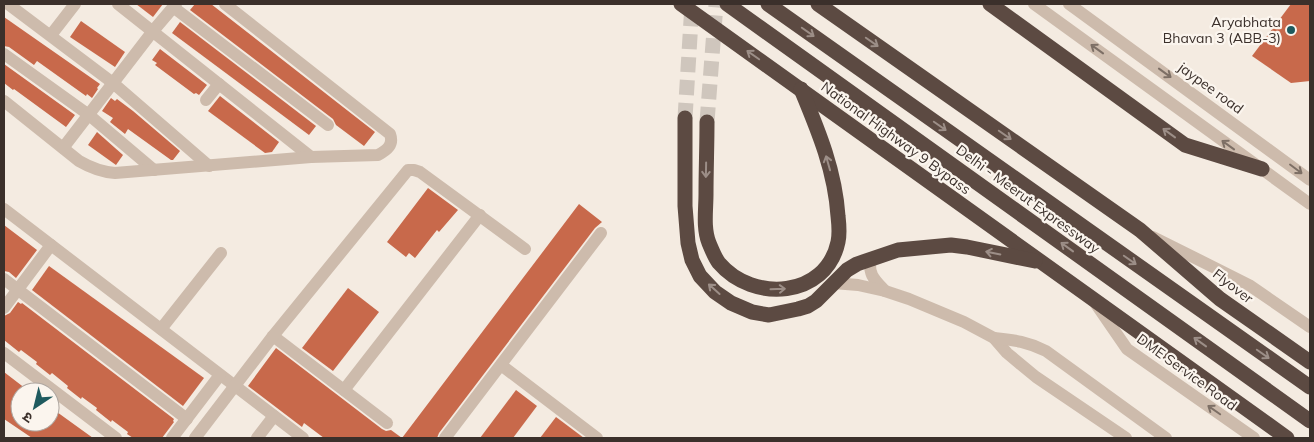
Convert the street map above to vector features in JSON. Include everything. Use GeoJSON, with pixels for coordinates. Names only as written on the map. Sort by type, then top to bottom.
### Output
{"type":"FeatureCollection","features":[{"type":"Feature","properties":{"kind":"highway","name":"National Highway 9 Bypass"},"geometry":{"type":"LineString","coordinates":[[681,4],[1287,438]]}},
{"type":"Feature","properties":{"kind":"highway","name":"Delhi - Meerut Expressway"},"geometry":{"type":"LineString","coordinates":[[727,4],[1310,421]]}},
{"type":"Feature","properties":{"kind":"highway","name":"Delhi - Meerut Expressway"},"geometry":{"type":"LineString","coordinates":[[768,4],[1310,387]]}},
{"type":"Feature","properties":{"kind":"highway","name":"Flyover"},"geometry":{"type":"LineString","coordinates":[[818,4],[1140,230],[1220,299],[1310,362]]}},
{"type":"Feature","properties":{"kind":"highway"},"geometry":{"type":"LineString","coordinates":[[990,4],[1185,145],[1262,169]]}},
{"type":"Feature","properties":{"kind":"highway"},"geometry":{"type":"LineString","coordinates":[[707,122],[705,221],[708,241],[718,262],[742,281],[760,288],[784,290],[795,287],[822,272],[835,252],[839,231],[834,184],[822,139],[800,89]]}},
{"type":"Feature","properties":{"kind":"highway"},"geometry":{"type":"LineString","coordinates":[[685,118],[685,206],[688,243],[692,260],[700,276],[715,292],[731,303],[752,312],[769,314],[798,310],[808,306],[816,301],[847,270],[857,264],[898,250],[951,246],[967,247],[1041,262]]}},
{"type":"Feature","properties":{"kind":"street"},"geometry":{"type":"LineString","coordinates":[[8,4],[113,83],[209,166]]}},
{"type":"Feature","properties":{"kind":"street"},"geometry":{"type":"LineString","coordinates":[[51,36],[75,4]]}},
{"type":"Feature","properties":{"kind":"street"},"geometry":{"type":"LineString","coordinates":[[118,4],[311,157]]}},
{"type":"Feature","properties":{"kind":"street"},"geometry":{"type":"LineString","coordinates":[[4,101],[79,161],[90,168],[104,172],[115,173],[311,157],[378,155],[390,147],[392,140],[390,134],[224,4]]}},
{"type":"Feature","properties":{"kind":"street"},"geometry":{"type":"LineString","coordinates":[[1034,4],[1262,169],[1309,199]]}},
{"type":"Feature","properties":{"kind":"street","name":"jaypee road"},"geometry":{"type":"LineString","coordinates":[[1069,4],[1310,180]]}},
{"type":"Feature","properties":{"kind":"street"},"geometry":{"type":"LineString","coordinates":[[63,148],[174,6],[328,125]]}},
{"type":"Feature","properties":{"kind":"street"},"geometry":{"type":"LineString","coordinates":[[4,54],[89,115],[154,170]]}},
{"type":"Feature","properties":{"kind":"street"},"geometry":{"type":"LineString","coordinates":[[206,100],[220,84]]}},
{"type":"Feature","properties":{"kind":"street"},"geometry":{"type":"LineString","coordinates":[[195,438],[273,336],[408,170],[420,172],[525,249]]}},
{"type":"Feature","properties":{"kind":"street"},"geometry":{"type":"LineString","coordinates":[[4,209],[303,438]]}},
{"type":"Feature","properties":{"kind":"street"},"geometry":{"type":"LineString","coordinates":[[344,390],[480,215]]}},
{"type":"Feature","properties":{"kind":"street"},"geometry":{"type":"LineString","coordinates":[[1140,230],[1249,285],[1310,327]]}},
{"type":"Feature","properties":{"kind":"street"},"geometry":{"type":"LineString","coordinates":[[445,438],[602,233]]}},
{"type":"Feature","properties":{"kind":"street"},"geometry":{"type":"LineString","coordinates":[[4,308],[51,245]]}},
{"type":"Feature","properties":{"kind":"street"},"geometry":{"type":"LineString","coordinates":[[160,329],[221,253]]}},
{"type":"Feature","properties":{"kind":"street"},"geometry":{"type":"LineString","coordinates":[[870,259],[873,279],[885,291]]}},
{"type":"Feature","properties":{"kind":"street"},"geometry":{"type":"LineString","coordinates":[[4,279],[187,419]]}},
{"type":"Feature","properties":{"kind":"street"},"geometry":{"type":"LineString","coordinates":[[833,284],[885,291],[909,298],[964,322],[994,338],[1036,377],[1126,438]]}},
{"type":"Feature","properties":{"kind":"street","name":"DME Service Road"},"geometry":{"type":"LineString","coordinates":[[1092,299],[1127,348],[1254,438]]}},
{"type":"Feature","properties":{"kind":"street"},"geometry":{"type":"LineString","coordinates":[[273,336],[387,423]]}},
{"type":"Feature","properties":{"kind":"street"},"geometry":{"type":"LineString","coordinates":[[994,338],[1017,340],[1046,351],[1166,438]]}},
{"type":"Feature","properties":{"kind":"street"},"geometry":{"type":"LineString","coordinates":[[4,353],[116,438]]}},
{"type":"Feature","properties":{"kind":"street"},"geometry":{"type":"LineString","coordinates":[[501,365],[589,436]]}},
{"type":"Feature","properties":{"kind":"street"},"geometry":{"type":"LineString","coordinates":[[172,438],[220,375]]}},
{"type":"Feature","properties":{"kind":"street"},"geometry":{"type":"LineString","coordinates":[[257,438],[274,416]]}},
{"type":"Feature","properties":{"kind":"building"},"geometry":{"type":"Polygon","coordinates":[[[136,4],[163,4],[153,17],[136,4]]]}},
{"type":"Feature","properties":{"kind":"building"},"geometry":{"type":"Polygon","coordinates":[[[195,4],[211,4],[375,132],[364,146],[336,125],[333,119],[190,10],[195,4]]]}},
{"type":"Feature","properties":{"kind":"building","name":"Aryabhata Bhavan 3 (ABB-3)"},"geometry":{"type":"Polygon","coordinates":[[[1291,4],[1310,4],[1310,81],[1291,83],[1252,56],[1291,4]]]}},
{"type":"Feature","properties":{"kind":"building"},"geometry":{"type":"Polygon","coordinates":[[[4,17],[100,84],[92,98],[87,94],[86,96],[37,61],[34,65],[9,47],[4,46],[4,17]]]}},
{"type":"Feature","properties":{"kind":"building"},"geometry":{"type":"Polygon","coordinates":[[[81,21],[125,52],[115,67],[70,37],[81,21]]]}},
{"type":"Feature","properties":{"kind":"building"},"geometry":{"type":"Polygon","coordinates":[[[180,22],[316,126],[309,135],[172,33],[180,22]]]}},
{"type":"Feature","properties":{"kind":"building"},"geometry":{"type":"Polygon","coordinates":[[[160,49],[207,85],[199,95],[194,94],[155,65],[157,63],[152,60],[160,49]]]}},
{"type":"Feature","properties":{"kind":"building"},"geometry":{"type":"Polygon","coordinates":[[[4,64],[75,115],[66,127],[4,83],[4,64]]]}},
{"type":"Feature","properties":{"kind":"building"},"geometry":{"type":"Polygon","coordinates":[[[220,96],[279,142],[272,152],[265,153],[208,111],[220,96]]]}},
{"type":"Feature","properties":{"kind":"building"},"geometry":{"type":"Polygon","coordinates":[[[111,98],[115,101],[117,99],[133,111],[180,151],[173,160],[128,129],[125,134],[110,122],[113,118],[102,111],[111,98]]]}},
{"type":"Feature","properties":{"kind":"building"},"geometry":{"type":"Polygon","coordinates":[[[97,132],[123,155],[116,165],[88,145],[97,132]]]}},
{"type":"Feature","properties":{"kind":"building"},"geometry":{"type":"Polygon","coordinates":[[[428,188],[458,210],[439,232],[437,230],[415,258],[409,253],[406,257],[387,242],[428,188]]]}},
{"type":"Feature","properties":{"kind":"building"},"geometry":{"type":"Polygon","coordinates":[[[579,204],[602,222],[595,228],[437,438],[402,438],[579,204]]]}},
{"type":"Feature","properties":{"kind":"building"},"geometry":{"type":"Polygon","coordinates":[[[4,225],[37,250],[16,278],[9,272],[4,271],[4,225]]]}},
{"type":"Feature","properties":{"kind":"building"},"geometry":{"type":"Polygon","coordinates":[[[49,266],[204,378],[183,406],[32,290],[49,266]]]}},
{"type":"Feature","properties":{"kind":"building"},"geometry":{"type":"Polygon","coordinates":[[[348,288],[379,312],[333,371],[302,348],[348,288]]]}},
{"type":"Feature","properties":{"kind":"building"},"geometry":{"type":"Polygon","coordinates":[[[18,302],[22,303],[174,419],[174,422],[162,438],[133,438],[127,434],[128,432],[96,410],[97,408],[67,388],[68,386],[52,373],[50,375],[36,364],[37,362],[21,350],[19,352],[4,340],[4,316],[10,313],[18,302]]]}},
{"type":"Feature","properties":{"kind":"building"},"geometry":{"type":"Polygon","coordinates":[[[276,348],[382,429],[386,431],[391,430],[402,438],[324,438],[304,423],[302,427],[248,386],[276,348]]]}},
{"type":"Feature","properties":{"kind":"building"},"geometry":{"type":"Polygon","coordinates":[[[4,372],[17,382],[10,382],[10,423],[4,419],[4,372]]]}},
{"type":"Feature","properties":{"kind":"building"},"geometry":{"type":"Polygon","coordinates":[[[516,390],[537,406],[513,438],[480,438],[516,390]]]}},
{"type":"Feature","properties":{"kind":"building"},"geometry":{"type":"Polygon","coordinates":[[[60,414],[93,438],[32,438],[23,432],[60,432],[60,414]]]}},
{"type":"Feature","properties":{"kind":"building"},"geometry":{"type":"Polygon","coordinates":[[[556,417],[584,438],[540,438],[556,417]]]}},
{"type":"Feature","properties":{"kind":"tunnel"},"geometry":{"type":"LineString","coordinates":[[685,118],[692,4]]}},
{"type":"Feature","properties":{"kind":"tunnel"},"geometry":{"type":"LineString","coordinates":[[707,122],[716,4]]}},
{"type":"Feature","properties":{"kind":"place","name":"Aryabhata Bhavan 3 (ABB-3)"},"geometry":{"type":"Point","coordinates":[1291,30]}}]}
